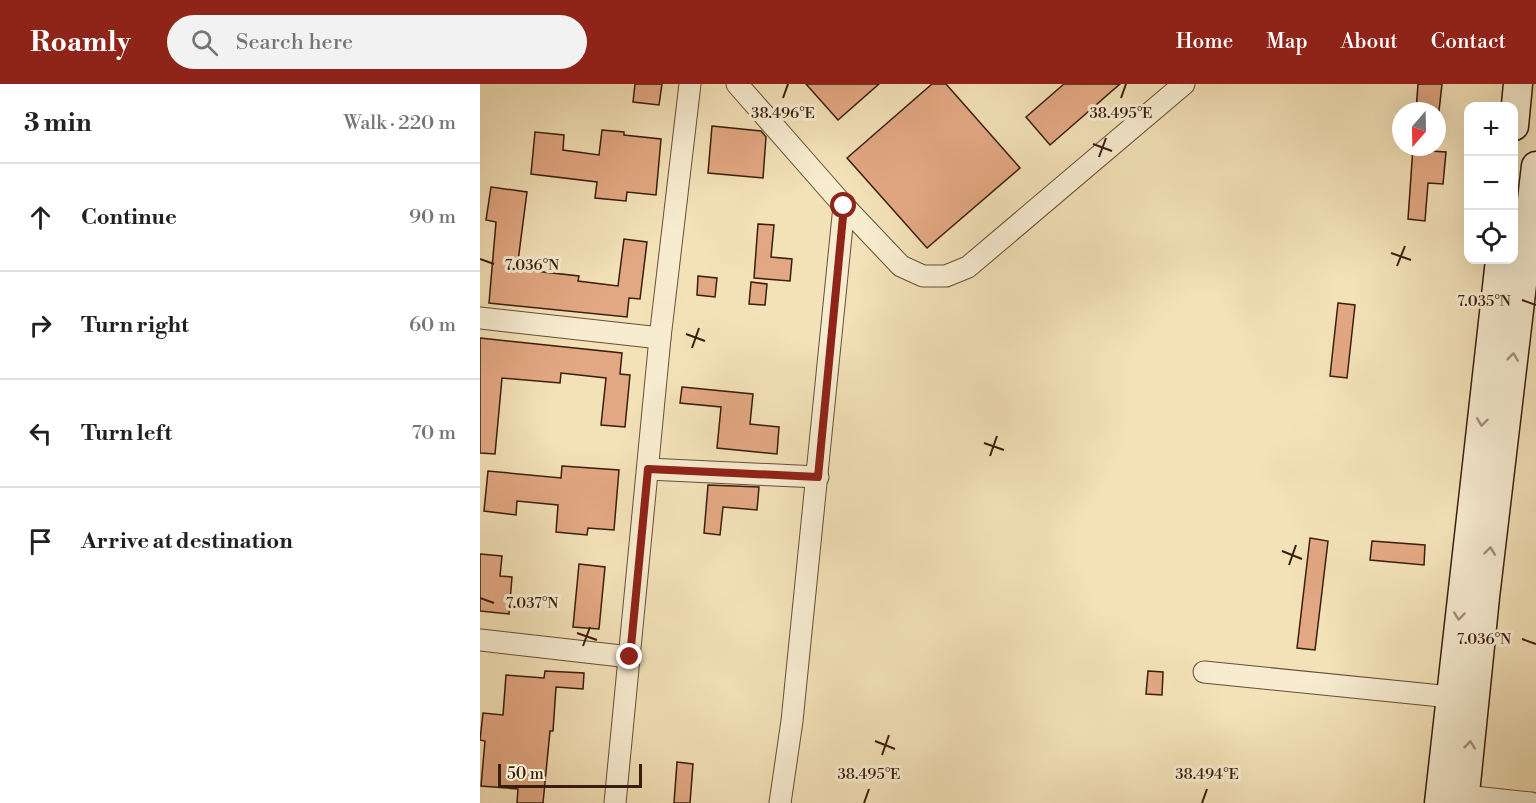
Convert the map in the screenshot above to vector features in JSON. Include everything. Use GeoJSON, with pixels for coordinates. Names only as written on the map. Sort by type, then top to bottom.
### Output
{"type":"FeatureCollection","features":[{"type":"Feature","properties":{"kind":"main road"},"geometry":{"type":"LineString","coordinates":[[1516,102],[1518,84]]}},
{"type":"Feature","properties":{"kind":"main road"},"geometry":{"type":"LineString","coordinates":[[1456,801],[1451,698],[1536,165]]}},
{"type":"Feature","properties":{"kind":"main road"},"geometry":{"type":"LineString","coordinates":[[1456,801],[1485,597],[1520,257]]}},
{"type":"Feature","properties":{"kind":"street"},"geometry":{"type":"LineString","coordinates":[[615,803],[660,338],[690,84]]}},
{"type":"Feature","properties":{"kind":"street"},"geometry":{"type":"LineString","coordinates":[[737,84],[844,206],[901,266],[923,276],[946,276],[968,267],[1184,84]]}},
{"type":"Feature","properties":{"kind":"street"},"geometry":{"type":"LineString","coordinates":[[780,803],[792,721],[844,206]]}},
{"type":"Feature","properties":{"kind":"street"},"geometry":{"type":"LineString","coordinates":[[480,318],[660,338]]}},
{"type":"Feature","properties":{"kind":"street"},"geometry":{"type":"LineString","coordinates":[[648,469],[818,477]]}},
{"type":"Feature","properties":{"kind":"street"},"geometry":{"type":"LineString","coordinates":[[480,640],[630,657]]}},
{"type":"Feature","properties":{"kind":"street"},"geometry":{"type":"LineString","coordinates":[[1204,672],[1451,698]]}},
{"type":"Feature","properties":{"kind":"street"},"geometry":{"type":"LineString","coordinates":[[1456,801],[1531,803]]}},
{"type":"Feature","properties":{"kind":"building"},"geometry":{"type":"Polygon","coordinates":[[[635,84],[662,84],[659,105],[633,102],[635,84]]]}},
{"type":"Feature","properties":{"kind":"building"},"geometry":{"type":"Polygon","coordinates":[[[806,84],[879,84],[838,120],[806,84]]]}},
{"type":"Feature","properties":{"kind":"building"},"geometry":{"type":"Polygon","coordinates":[[[932,84],[946,84],[1020,168],[927,248],[847,158],[932,84]]]}},
{"type":"Feature","properties":{"kind":"building"},"geometry":{"type":"Polygon","coordinates":[[[1064,84],[1120,84],[1050,145],[1026,117],[1064,84]]]}},
{"type":"Feature","properties":{"kind":"building"},"geometry":{"type":"Polygon","coordinates":[[[1418,84],[1442,84],[1440,102],[1417,102],[1418,84]]]}},
{"type":"Feature","properties":{"kind":"building"},"geometry":{"type":"Polygon","coordinates":[[[712,126],[761,131],[766,137],[763,178],[708,173],[712,126]]]}},
{"type":"Feature","properties":{"kind":"building"},"geometry":{"type":"Polygon","coordinates":[[[602,130],[661,139],[656,195],[627,192],[626,201],[595,198],[597,182],[531,174],[535,132],[564,135],[563,150],[599,155],[602,130]]]}},
{"type":"Feature","properties":{"kind":"building"},"geometry":{"type":"Polygon","coordinates":[[[1412,156],[1446,156],[1443,184],[1428,183],[1425,221],[1408,219],[1412,156]]]}},
{"type":"Feature","properties":{"kind":"building"},"geometry":{"type":"Polygon","coordinates":[[[491,187],[527,192],[517,269],[579,276],[578,281],[618,286],[624,239],[647,242],[640,299],[629,298],[627,317],[489,303],[496,222],[486,220],[491,187]]]}},
{"type":"Feature","properties":{"kind":"building"},"geometry":{"type":"Polygon","coordinates":[[[758,224],[774,225],[771,257],[792,259],[790,281],[754,278],[758,224]]]}},
{"type":"Feature","properties":{"kind":"building"},"geometry":{"type":"Polygon","coordinates":[[[698,276],[717,278],[715,297],[697,295],[698,276]]]}},
{"type":"Feature","properties":{"kind":"building"},"geometry":{"type":"Polygon","coordinates":[[[751,282],[767,284],[765,305],[749,304],[751,282]]]}},
{"type":"Feature","properties":{"kind":"building"},"geometry":{"type":"Polygon","coordinates":[[[1338,303],[1355,305],[1347,378],[1330,376],[1338,303]]]}},
{"type":"Feature","properties":{"kind":"building"},"geometry":{"type":"Polygon","coordinates":[[[480,338],[622,353],[620,374],[630,375],[625,427],[601,425],[606,378],[561,373],[560,383],[502,378],[495,454],[480,453],[480,338]]]}},
{"type":"Feature","properties":{"kind":"building"},"geometry":{"type":"Polygon","coordinates":[[[682,387],[753,394],[750,424],[779,427],[777,454],[717,448],[721,407],[680,403],[682,387]]]}},
{"type":"Feature","properties":{"kind":"building"},"geometry":{"type":"Polygon","coordinates":[[[562,466],[619,470],[614,530],[588,528],[587,535],[556,532],[558,505],[517,501],[516,515],[484,511],[488,471],[561,478],[562,466]]]}},
{"type":"Feature","properties":{"kind":"building"},"geometry":{"type":"Polygon","coordinates":[[[708,485],[759,487],[757,510],[723,507],[720,535],[704,533],[708,485]]]}},
{"type":"Feature","properties":{"kind":"building"},"geometry":{"type":"Polygon","coordinates":[[[1310,538],[1328,541],[1315,650],[1297,648],[1310,538]]]}},
{"type":"Feature","properties":{"kind":"building"},"geometry":{"type":"Polygon","coordinates":[[[1372,541],[1425,545],[1424,565],[1370,560],[1372,541]]]}},
{"type":"Feature","properties":{"kind":"building"},"geometry":{"type":"Polygon","coordinates":[[[480,554],[502,556],[500,576],[512,577],[509,614],[480,611],[480,554]]]}},
{"type":"Feature","properties":{"kind":"building"},"geometry":{"type":"Polygon","coordinates":[[[579,564],[605,567],[599,629],[573,627],[579,564]]]}},
{"type":"Feature","properties":{"kind":"building"},"geometry":{"type":"Polygon","coordinates":[[[545,671],[584,673],[583,689],[556,687],[553,731],[550,731],[543,803],[517,803],[518,789],[481,786],[485,741],[480,740],[483,713],[503,715],[506,675],[544,678],[545,671]]]}},
{"type":"Feature","properties":{"kind":"building"},"geometry":{"type":"Polygon","coordinates":[[[1148,671],[1163,672],[1162,695],[1146,694],[1148,671]]]}},
{"type":"Feature","properties":{"kind":"building"},"geometry":{"type":"Polygon","coordinates":[[[677,762],[693,764],[690,803],[674,803],[677,762]]]}},
{"type":"Feature","properties":{"kind":"route"},"geometry":{"type":"LineString","coordinates":[[630,657],[648,469],[818,477],[844,206]]}}]}
